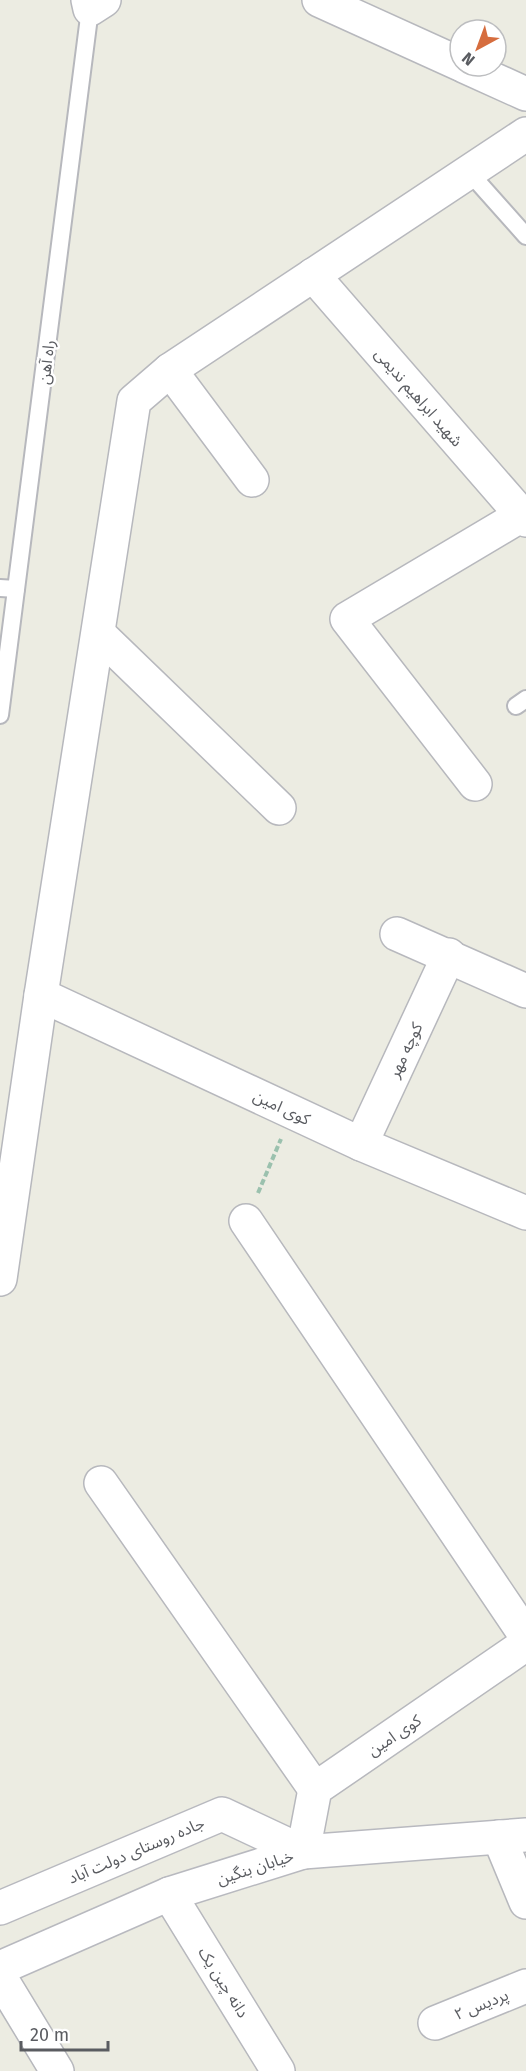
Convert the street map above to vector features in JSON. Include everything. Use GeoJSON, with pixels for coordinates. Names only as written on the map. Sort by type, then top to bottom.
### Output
{"type":"FeatureCollection","features":[{"type":"Feature","properties":{"kind":"street"},"geometry":{"type":"LineString","coordinates":[[319,0],[448,59]]}},
{"type":"Feature","properties":{"kind":"street"},"geometry":{"type":"LineString","coordinates":[[502,78],[520,84]]}},
{"type":"Feature","properties":{"kind":"street"},"geometry":{"type":"LineString","coordinates":[[0,1279],[41,995],[134,401],[170,370],[526,134]]}},
{"type":"Feature","properties":{"kind":"street","name":"شهید ابراهیم ندیمی"},"geometry":{"type":"LineString","coordinates":[[313,275],[524,517]]}},
{"type":"Feature","properties":{"kind":"street"},"geometry":{"type":"LineString","coordinates":[[170,370],[252,480]]}},
{"type":"Feature","properties":{"kind":"street"},"geometry":{"type":"LineString","coordinates":[[475,784],[348,619],[524,517]]}},
{"type":"Feature","properties":{"kind":"street"},"geometry":{"type":"LineString","coordinates":[[99,635],[279,808]]}},
{"type":"Feature","properties":{"kind":"street"},"geometry":{"type":"LineString","coordinates":[[397,934],[449,955],[526,991]]}},
{"type":"Feature","properties":{"kind":"street","name":"کوچه مهر"},"geometry":{"type":"LineString","coordinates":[[361,1144],[449,955]]}},
{"type":"Feature","properties":{"kind":"street","name":"کوی امین"},"geometry":{"type":"LineString","coordinates":[[41,995],[361,1144],[526,1213]]}},
{"type":"Feature","properties":{"kind":"street"},"geometry":{"type":"LineString","coordinates":[[246,1221],[526,1636]]}},
{"type":"Feature","properties":{"kind":"street"},"geometry":{"type":"LineString","coordinates":[[101,1483],[315,1789],[303,1852]]}},
{"type":"Feature","properties":{"kind":"street","name":"کوی امین"},"geometry":{"type":"LineString","coordinates":[[315,1789],[526,1644]]}},
{"type":"Feature","properties":{"kind":"street","name":"جاده روستای دولت آباد"},"geometry":{"type":"LineString","coordinates":[[0,1908],[222,1814],[303,1852]]}},
{"type":"Feature","properties":{"kind":"street"},"geometry":{"type":"LineString","coordinates":[[512,1836],[526,1902]]}},
{"type":"Feature","properties":{"kind":"street","name":"خیابان بنگین"},"geometry":{"type":"LineString","coordinates":[[0,1968],[169,1894],[303,1852],[512,1836]]}},
{"type":"Feature","properties":{"kind":"street","name":"دانه چین یک"},"geometry":{"type":"LineString","coordinates":[[169,1894],[278,2071]]}},
{"type":"Feature","properties":{"kind":"street"},"geometry":{"type":"LineString","coordinates":[[0,1977],[57,2071]]}},
{"type":"Feature","properties":{"kind":"street","name":"پردیس ۲"},"geometry":{"type":"LineString","coordinates":[[435,2023],[526,1986]]}},
{"type":"Feature","properties":{"kind":"lane","name":"راه آهن"},"geometry":{"type":"LineString","coordinates":[[0,715],[8,588],[94,3]]}},
{"type":"Feature","properties":{"kind":"lane"},"geometry":{"type":"LineString","coordinates":[[469,172],[526,236]]}},
{"type":"Feature","properties":{"kind":"path"},"geometry":{"type":"LineString","coordinates":[[246,1221],[292,1112]]}}]}
